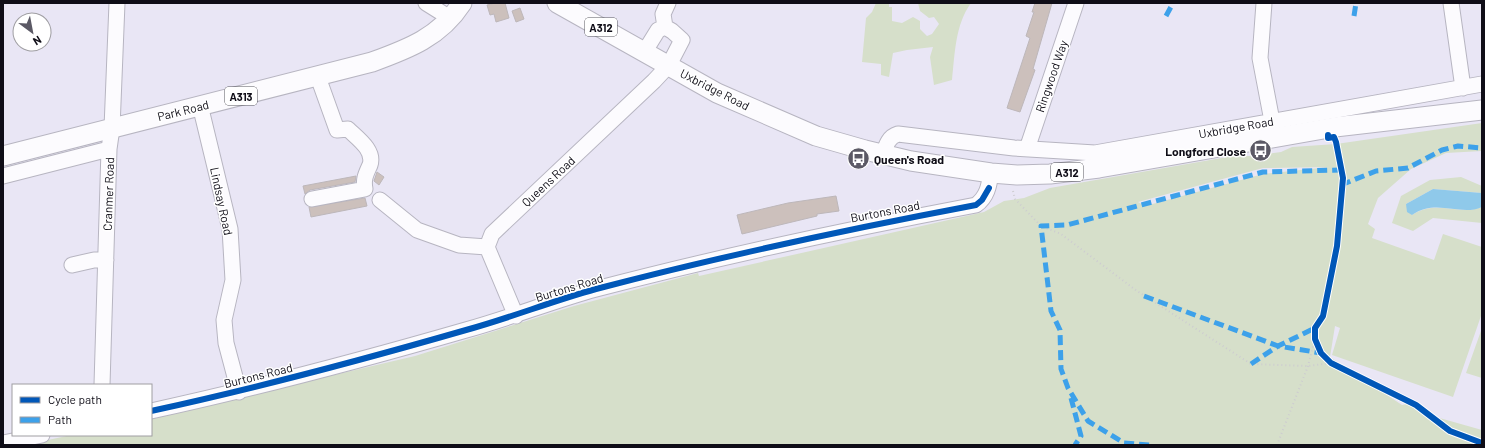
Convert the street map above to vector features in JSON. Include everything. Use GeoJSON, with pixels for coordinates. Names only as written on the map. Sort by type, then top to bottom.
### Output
{"type":"FeatureCollection","features":[{"type":"Feature","properties":{"kind":"main road","name":"Park Road"},"geometry":{"type":"LineString","coordinates":[[3,156],[200,105],[318,77],[372,62],[413,47],[436,31],[450,18],[462,3]]}},
{"type":"Feature","properties":{"kind":"main road","name":"Uxbridge Road"},"geometry":{"type":"LineString","coordinates":[[556,3],[718,92],[816,136],[883,155],[991,174],[1050,174],[1099,168],[1335,127],[1482,110]]}},
{"type":"Feature","properties":{"kind":"street","name":"Cranmer Road"},"geometry":{"type":"LineString","coordinates":[[102,384],[109,149],[112,128],[117,3]]}},
{"type":"Feature","properties":{"kind":"street"},"geometry":{"type":"LineString","coordinates":[[426,3],[450,18]]}},
{"type":"Feature","properties":{"kind":"street"},"geometry":{"type":"LineString","coordinates":[[645,51],[658,30],[665,27],[663,14],[668,3]]}},
{"type":"Feature","properties":{"kind":"street","name":"Ringwood Way"},"geometry":{"type":"LineString","coordinates":[[1027,149],[1076,3]]}},
{"type":"Feature","properties":{"kind":"street"},"geometry":{"type":"LineString","coordinates":[[1264,3],[1260,58],[1272,121]]}},
{"type":"Feature","properties":{"kind":"street"},"geometry":{"type":"LineString","coordinates":[[1451,3],[1463,88]]}},
{"type":"Feature","properties":{"kind":"street","name":"Queens Road"},"geometry":{"type":"LineString","coordinates":[[487,247],[492,234],[654,81],[669,65],[682,40],[665,27]]}},
{"type":"Feature","properties":{"kind":"street"},"geometry":{"type":"LineString","coordinates":[[312,200],[365,189],[364,179],[371,163],[367,147],[348,129],[337,130],[318,77]]}},
{"type":"Feature","properties":{"kind":"street","name":"Uxbridge Road"},"geometry":{"type":"LineString","coordinates":[[883,155],[889,139],[898,134],[1027,149],[1095,153],[1482,84]]}},
{"type":"Feature","properties":{"kind":"street","name":"Lindsay Road"},"geometry":{"type":"LineString","coordinates":[[200,105],[230,229],[233,280],[224,320],[226,343],[239,392]]}},
{"type":"Feature","properties":{"kind":"street"},"geometry":{"type":"LineString","coordinates":[[3,176],[109,149]]}},
{"type":"Feature","properties":{"kind":"street","name":"Burtons Road"},"geometry":{"type":"LineString","coordinates":[[152,411],[239,392],[516,316],[593,290],[753,250],[976,205],[982,200],[989,188],[991,174]]}},
{"type":"Feature","properties":{"kind":"street"},"geometry":{"type":"LineString","coordinates":[[380,200],[417,230],[459,245],[487,247],[516,316]]}},
{"type":"Feature","properties":{"kind":"street"},"geometry":{"type":"LineString","coordinates":[[72,265],[94,260],[106,260]]}},
{"type":"Feature","properties":{"kind":"street"},"geometry":{"type":"LineString","coordinates":[[3,443],[37,436]]}},
{"type":"Feature","properties":{"kind":"path"},"geometry":{"type":"LineString","coordinates":[[1013,191],[1015,199],[1041,226],[1061,234],[1136,291],[1251,364],[1308,366],[1331,363]]}},
{"type":"Feature","properties":{"kind":"path"},"geometry":{"type":"LineString","coordinates":[[1277,445],[1308,366],[1315,336]]}},
{"type":"Feature","properties":{"kind":"path"},"geometry":{"type":"LineString","coordinates":[[1315,336],[1318,346]]}},
{"type":"Feature","properties":{"kind":"path"},"geometry":{"type":"LineString","coordinates":[[1326,358],[1338,367]]}},
{"type":"Feature","properties":{"kind":"green space"},"geometry":{"type":"Polygon","coordinates":[[[876,3],[889,3],[889,7],[892,7],[892,21],[902,23],[913,17],[920,21],[920,29],[927,36],[932,34],[939,24],[934,17],[929,18],[920,11],[918,3],[971,3],[959,30],[952,80],[934,85],[930,57],[933,47],[893,53],[889,77],[881,75],[881,64],[862,62],[866,18],[872,12],[876,3]]]}},
{"type":"Feature","properties":{"kind":"green space"},"geometry":{"type":"Polygon","coordinates":[[[1482,123],[1482,151],[1446,153],[1411,169],[1378,198],[1368,224],[1375,229],[1372,238],[1434,260],[1443,234],[1482,247],[1482,313],[1453,397],[1332,355],[1340,328],[1335,326],[1330,357],[1402,405],[1416,402],[1436,417],[1482,430],[1482,445],[25,445],[66,436],[152,436],[152,418],[415,356],[574,306],[698,273],[699,276],[984,212],[1004,201],[1024,198],[1050,188],[1233,156],[1252,156],[1281,152],[1292,147],[1336,144],[1482,123]],[[1329,167],[1263,168],[1138,202],[1145,206],[1263,174],[1329,167]]]}},
{"type":"Feature","properties":{"kind":"green space"},"geometry":{"type":"Polygon","coordinates":[[[1461,177],[1482,186],[1482,193],[1433,189],[1406,204],[1412,215],[1421,210],[1430,208],[1465,210],[1482,207],[1482,223],[1433,218],[1413,231],[1392,223],[1401,196],[1430,180],[1461,177]]]}},
{"type":"Feature","properties":{"kind":"green space"},"geometry":{"type":"Polygon","coordinates":[[[1482,328],[1482,378],[1466,373],[1482,328]]]}},
{"type":"Feature","properties":{"kind":"water"},"geometry":{"type":"Polygon","coordinates":[[[1433,189],[1482,193],[1482,207],[1474,210],[1430,208],[1421,210],[1412,215],[1407,212],[1406,204],[1433,189]]]}},
{"type":"Feature","properties":{"kind":"building"},"geometry":{"type":"Polygon","coordinates":[[[505,3],[509,18],[496,22],[494,14],[490,15],[487,5],[505,3]]]}},
{"type":"Feature","properties":{"kind":"building"},"geometry":{"type":"Polygon","coordinates":[[[1035,3],[1052,3],[1033,69],[1035,70],[1020,112],[1007,108],[1030,38],[1026,36],[1034,12],[1032,12],[1035,3]]]}},
{"type":"Feature","properties":{"kind":"building"},"geometry":{"type":"Polygon","coordinates":[[[520,8],[524,19],[516,22],[512,11],[520,8]]]}},
{"type":"Feature","properties":{"kind":"building"},"geometry":{"type":"Polygon","coordinates":[[[377,172],[384,177],[379,185],[374,181],[377,172]]]}},
{"type":"Feature","properties":{"kind":"building"},"geometry":{"type":"Polygon","coordinates":[[[356,176],[355,182],[310,190],[305,194],[303,186],[356,176]]]}},
{"type":"Feature","properties":{"kind":"building"},"geometry":{"type":"Polygon","coordinates":[[[836,196],[839,211],[817,214],[817,216],[742,234],[737,215],[788,203],[836,196]]]}},
{"type":"Feature","properties":{"kind":"building"},"geometry":{"type":"Polygon","coordinates":[[[365,198],[367,206],[311,217],[309,207],[365,198]]]}},
{"type":"Feature","properties":{"kind":"marked path"},"geometry":{"type":"LineString","coordinates":[[1166,16],[1173,3]]}},
{"type":"Feature","properties":{"kind":"marked path"},"geometry":{"type":"LineString","coordinates":[[1354,16],[1356,3]]}},
{"type":"Feature","properties":{"kind":"marked path"},"geometry":{"type":"LineString","coordinates":[[1341,185],[1376,171],[1408,168],[1442,150],[1458,146],[1482,148]]}},
{"type":"Feature","properties":{"kind":"marked path"},"geometry":{"type":"LineString","coordinates":[[1149,445],[1124,443],[1088,421],[1068,388],[1061,369],[1060,330],[1051,311],[1041,226],[1067,225],[1263,172],[1341,170]]}},
{"type":"Feature","properties":{"kind":"marked path"},"geometry":{"type":"LineString","coordinates":[[1144,296],[1278,346],[1321,353]]}},
{"type":"Feature","properties":{"kind":"marked path"},"geometry":{"type":"LineString","coordinates":[[1251,364],[1278,346],[1315,328]]}},
{"type":"Feature","properties":{"kind":"marked path"},"geometry":{"type":"LineString","coordinates":[[1071,398],[1081,436],[1075,445]]}},
{"type":"Feature","properties":{"kind":"cycle path"},"geometry":{"type":"LineString","coordinates":[[1328,135],[1328,138],[1334,137],[1336,142],[1343,178],[1337,246],[1323,316],[1315,328],[1315,339],[1321,353],[1331,363],[1416,405],[1450,431],[1482,443]]}},
{"type":"Feature","properties":{"kind":"cycle path"},"geometry":{"type":"LineString","coordinates":[[152,411],[270,383],[388,352],[482,325],[596,289],[691,265],[976,205],[982,200],[989,188]]}},
{"type":"Feature","properties":{"kind":"place","name":"Longford Close"},"geometry":{"type":"Point","coordinates":[1261,151]}},
{"type":"Feature","properties":{"kind":"place","name":"Queen's Road"},"geometry":{"type":"Point","coordinates":[858,159]}}]}
